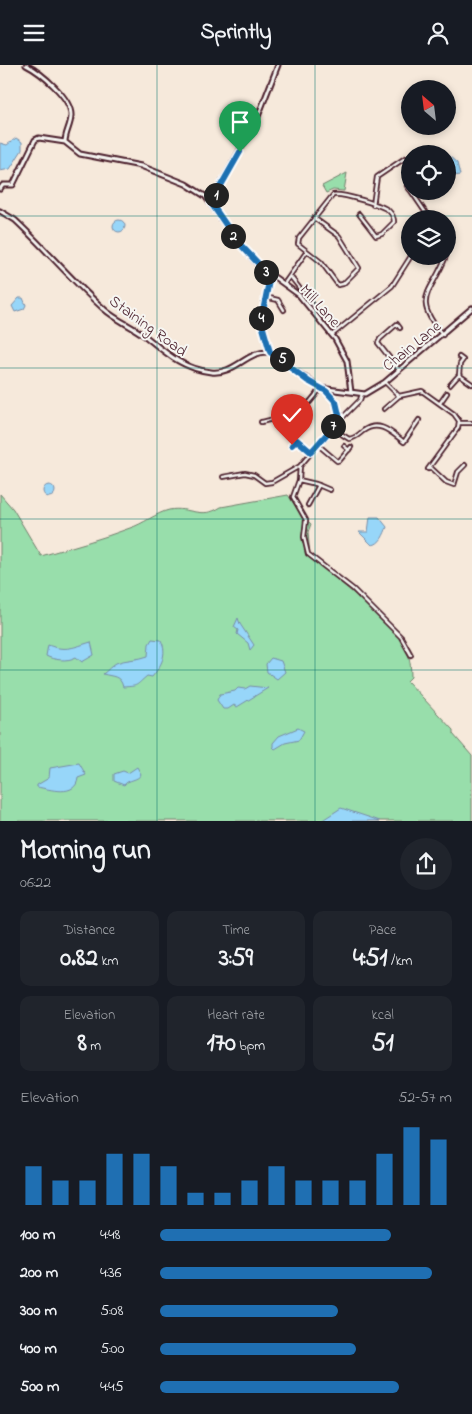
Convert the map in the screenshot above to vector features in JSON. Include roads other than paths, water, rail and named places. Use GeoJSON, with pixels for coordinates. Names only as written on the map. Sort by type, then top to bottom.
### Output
{"type":"FeatureCollection","features":[{"type":"Feature","properties":{"kind":"street"},"geometry":{"type":"LineString","coordinates":[[0,189],[3,185],[12,185],[35,140],[39,138],[65,143],[71,116],[69,105],[42,73],[26,65]]}},
{"type":"Feature","properties":{"kind":"street"},"geometry":{"type":"LineString","coordinates":[[211,203],[254,127],[278,65]]}},
{"type":"Feature","properties":{"kind":"street","name":"Mill Lane"},"geometry":{"type":"LineString","coordinates":[[65,143],[76,152],[86,156],[129,163],[161,173],[195,189],[211,203],[237,241],[270,276],[304,299],[332,335],[347,361],[351,392]]}},
{"type":"Feature","properties":{"kind":"street"},"geometry":{"type":"LineString","coordinates":[[373,205],[377,177],[400,161],[398,157]]}},
{"type":"Feature","properties":{"kind":"street"},"geometry":{"type":"LineString","coordinates":[[314,218],[338,236],[359,268],[343,284],[338,285],[321,262],[299,246],[298,241],[314,218],[328,198],[336,194],[357,198],[389,211],[394,218],[392,225],[382,234],[376,236],[358,214]]}},
{"type":"Feature","properties":{"kind":"street","name":"Staining Road"},"geometry":{"type":"LineString","coordinates":[[0,211],[15,220],[104,309],[183,365],[205,372],[221,372],[237,366],[255,354],[270,352]]}},
{"type":"Feature","properties":{"kind":"street"},"geometry":{"type":"LineString","coordinates":[[361,218],[366,215]]}},
{"type":"Feature","properties":{"kind":"street"},"geometry":{"type":"LineString","coordinates":[[284,284],[306,251]]}},
{"type":"Feature","properties":{"kind":"street"},"geometry":{"type":"LineString","coordinates":[[332,335],[392,287],[405,265]]}},
{"type":"Feature","properties":{"kind":"street"},"geometry":{"type":"LineString","coordinates":[[442,265],[428,293],[425,304],[429,318],[443,335]]}},
{"type":"Feature","properties":{"kind":"street"},"geometry":{"type":"LineString","coordinates":[[270,276],[261,324],[270,352],[326,391],[336,402],[340,419]]}},
{"type":"Feature","properties":{"kind":"street"},"geometry":{"type":"LineString","coordinates":[[290,276],[319,313]]}},
{"type":"Feature","properties":{"kind":"street"},"geometry":{"type":"LineString","coordinates":[[265,297],[278,301],[284,310]]}},
{"type":"Feature","properties":{"kind":"street"},"geometry":{"type":"LineString","coordinates":[[316,309],[321,305]]}},
{"type":"Feature","properties":{"kind":"street","name":"Chain Lane"},"geometry":{"type":"LineString","coordinates":[[362,394],[372,391],[385,382],[443,335],[472,308]]}},
{"type":"Feature","properties":{"kind":"street"},"geometry":{"type":"LineString","coordinates":[[399,370],[378,343],[382,336],[397,325],[400,328]]}},
{"type":"Feature","properties":{"kind":"street"},"geometry":{"type":"LineString","coordinates":[[450,385],[459,375],[460,364],[463,360],[458,357]]}},
{"type":"Feature","properties":{"kind":"street"},"geometry":{"type":"LineString","coordinates":[[459,375],[472,384]]}},
{"type":"Feature","properties":{"kind":"street"},"geometry":{"type":"LineString","coordinates":[[385,382],[399,396]]}},
{"type":"Feature","properties":{"kind":"street"},"geometry":{"type":"LineString","coordinates":[[260,422],[294,414],[308,406],[320,388]]}},
{"type":"Feature","properties":{"kind":"street"},"geometry":{"type":"LineString","coordinates":[[384,409],[399,396],[419,390],[439,402],[454,414],[459,423],[457,430],[429,468],[446,482],[454,485],[458,473],[465,465]]}},
{"type":"Feature","properties":{"kind":"street"},"geometry":{"type":"LineString","coordinates":[[222,477],[245,473],[268,483],[281,479],[300,466],[340,419],[360,401],[362,394],[326,391]]}},
{"type":"Feature","properties":{"kind":"street"},"geometry":{"type":"LineString","coordinates":[[434,407],[447,393]]}},
{"type":"Feature","properties":{"kind":"street"},"geometry":{"type":"LineString","coordinates":[[288,405],[294,414]]}},
{"type":"Feature","properties":{"kind":"street"},"geometry":{"type":"LineString","coordinates":[[459,423],[471,423],[472,419]]}},
{"type":"Feature","properties":{"kind":"street"},"geometry":{"type":"LineString","coordinates":[[402,445],[419,420]]}},
{"type":"Feature","properties":{"kind":"street"},"geometry":{"type":"LineString","coordinates":[[332,428],[342,437],[349,439],[356,437],[368,428],[383,427],[404,442]]}},
{"type":"Feature","properties":{"kind":"street"},"geometry":{"type":"LineString","coordinates":[[292,436],[311,452]]}},
{"type":"Feature","properties":{"kind":"street"},"geometry":{"type":"LineString","coordinates":[[292,445],[297,440]]}},
{"type":"Feature","properties":{"kind":"street"},"geometry":{"type":"LineString","coordinates":[[317,445],[335,461],[340,460],[350,448],[344,446]]}},
{"type":"Feature","properties":{"kind":"street"},"geometry":{"type":"LineString","coordinates":[[300,466],[293,497],[306,520],[304,537],[308,554],[353,589],[401,637],[411,655]]}},
{"type":"Feature","properties":{"kind":"street"},"geometry":{"type":"LineString","coordinates":[[298,480],[330,490]]}},
{"type":"Feature","properties":{"kind":"street"},"geometry":{"type":"LineString","coordinates":[[308,505],[319,485]]}},
{"type":"Feature","properties":{"kind":"water"},"geometry":{"type":"Polygon","coordinates":[[[16,138],[22,142],[22,150],[10,169],[0,171],[0,143],[7,145],[16,138]]]}},
{"type":"Feature","properties":{"kind":"water"},"geometry":{"type":"Polygon","coordinates":[[[456,162],[457,163],[460,175],[456,176],[456,162]]]}},
{"type":"Feature","properties":{"kind":"water"},"geometry":{"type":"Polygon","coordinates":[[[119,220],[125,226],[119,232],[113,226],[119,220]]]}},
{"type":"Feature","properties":{"kind":"water"},"geometry":{"type":"Polygon","coordinates":[[[19,298],[23,298],[26,305],[24,309],[15,312],[12,306],[19,298]]]}},
{"type":"Feature","properties":{"kind":"water"},"geometry":{"type":"Polygon","coordinates":[[[47,485],[51,485],[55,491],[51,497],[47,497],[43,493],[43,489],[47,485]]]}},
{"type":"Feature","properties":{"kind":"water"},"geometry":{"type":"Polygon","coordinates":[[[370,517],[379,517],[387,527],[380,541],[372,545],[359,532],[368,532],[370,517]]]}},
{"type":"Feature","properties":{"kind":"water"},"geometry":{"type":"Polygon","coordinates":[[[238,618],[254,645],[250,650],[248,643],[237,634],[238,630],[234,627],[238,618]]]}},
{"type":"Feature","properties":{"kind":"water"},"geometry":{"type":"Polygon","coordinates":[[[152,639],[161,640],[164,655],[161,664],[152,677],[147,676],[136,685],[123,687],[118,678],[103,674],[116,663],[148,656],[149,644],[152,639]]]}},
{"type":"Feature","properties":{"kind":"water"},"geometry":{"type":"Polygon","coordinates":[[[91,642],[94,655],[82,662],[76,657],[69,660],[61,660],[46,656],[48,645],[65,648],[91,642]]]}},
{"type":"Feature","properties":{"kind":"water"},"geometry":{"type":"Polygon","coordinates":[[[271,658],[281,661],[285,672],[277,679],[267,672],[266,664],[271,658]]]}},
{"type":"Feature","properties":{"kind":"water"},"geometry":{"type":"Polygon","coordinates":[[[250,686],[268,688],[237,707],[234,705],[228,709],[223,709],[217,700],[220,694],[235,691],[238,688],[245,689],[250,686]]]}},
{"type":"Feature","properties":{"kind":"water"},"geometry":{"type":"Polygon","coordinates":[[[298,728],[304,731],[299,740],[285,743],[275,749],[273,747],[273,743],[279,736],[298,728]]]}},
{"type":"Feature","properties":{"kind":"water"},"geometry":{"type":"Polygon","coordinates":[[[79,763],[86,775],[78,778],[72,788],[61,791],[37,787],[37,785],[49,778],[50,768],[79,763]]]}},
{"type":"Feature","properties":{"kind":"water"},"geometry":{"type":"Polygon","coordinates":[[[137,767],[141,774],[138,778],[124,785],[114,781],[114,774],[123,771],[128,773],[137,767]]]}},
{"type":"Feature","properties":{"kind":"water"},"geometry":{"type":"Polygon","coordinates":[[[341,808],[380,821],[321,821],[341,808]]]}}]}
